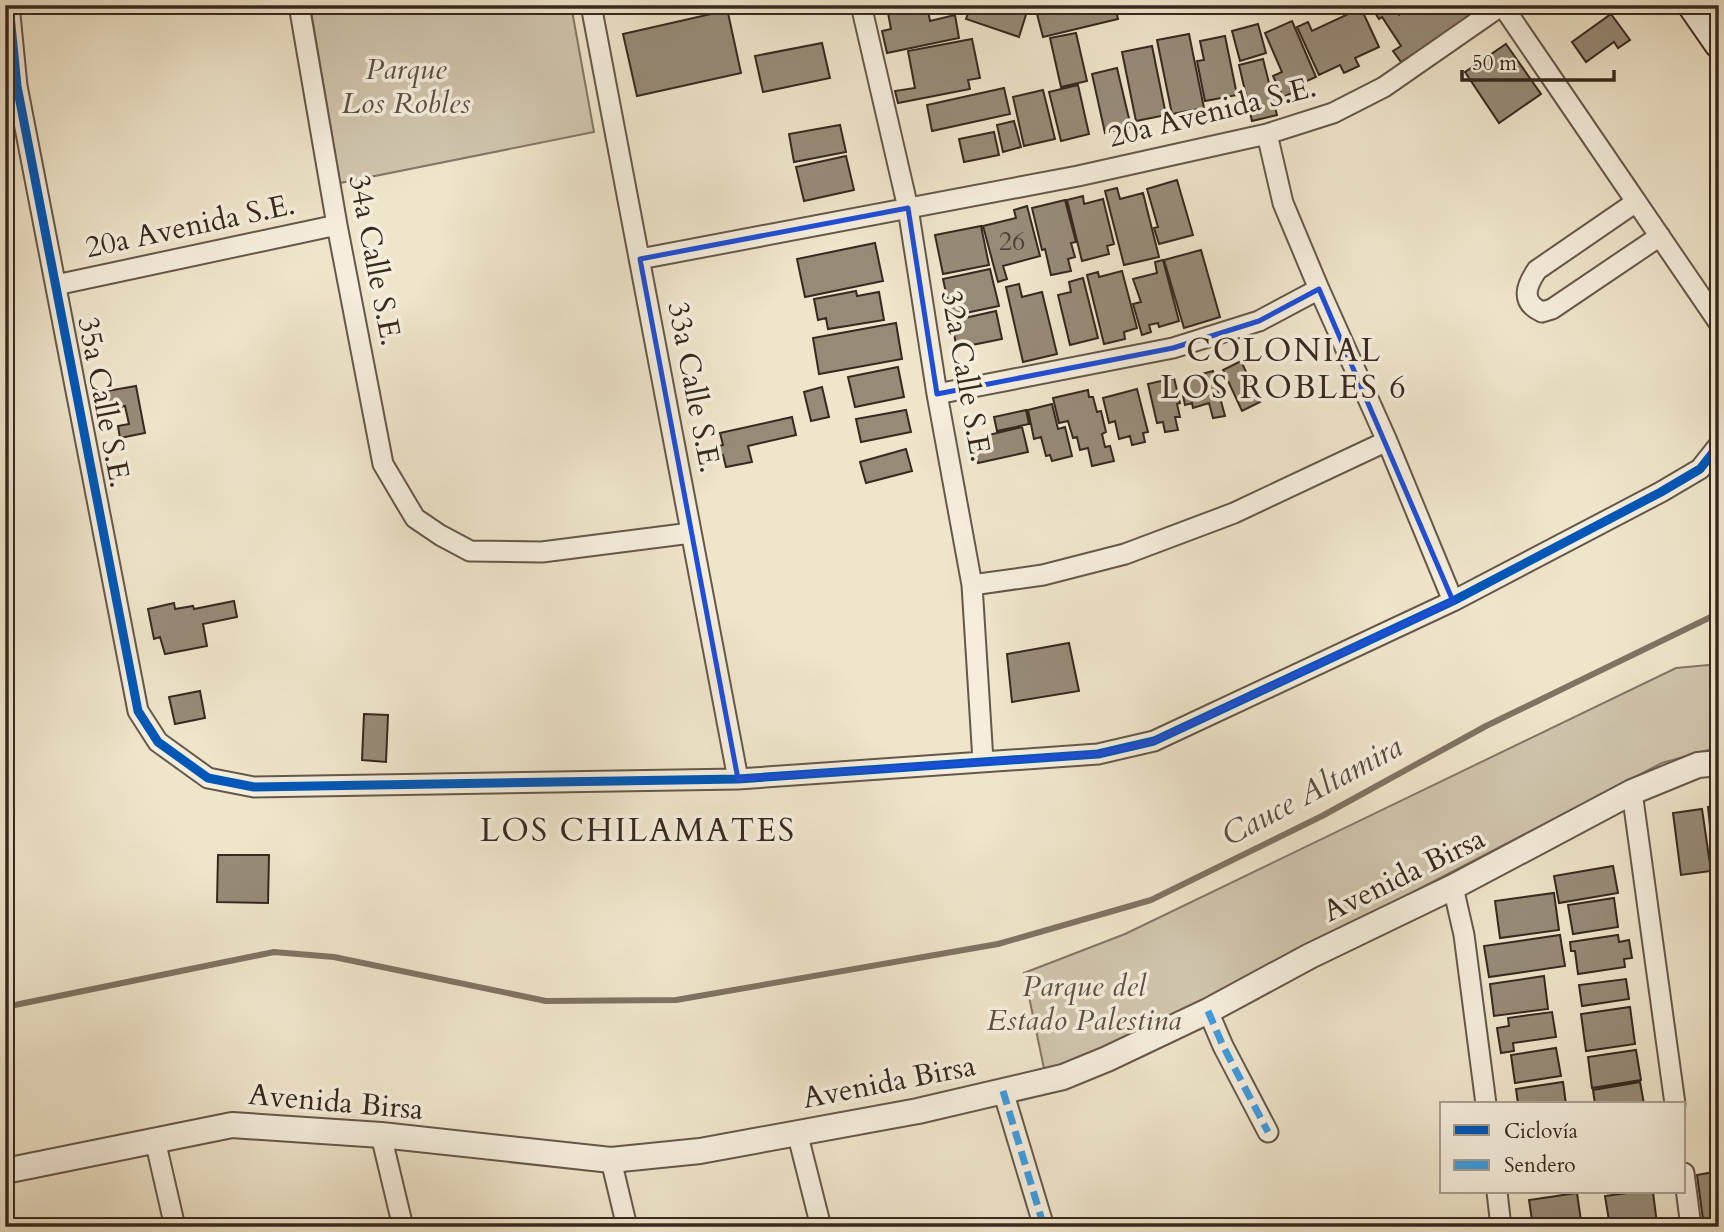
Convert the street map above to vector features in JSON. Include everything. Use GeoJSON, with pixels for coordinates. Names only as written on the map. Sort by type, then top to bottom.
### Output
{"type":"FeatureCollection","features":[{"type":"Feature","properties":{"kind":"main road"},"geometry":{"type":"LineString","coordinates":[[1692,5],[1719,44]]}},
{"type":"Feature","properties":{"kind":"street","name":"35a Calle S.E."},"geometry":{"type":"LineString","coordinates":[[9,5],[11,87],[57,285],[138,711],[158,741],[208,778],[254,787],[738,779]]}},
{"type":"Feature","properties":{"kind":"street","name":"34a Calle S.E."},"geometry":{"type":"LineString","coordinates":[[299,5],[337,225],[383,464],[415,518],[470,551],[542,552],[691,533]]}},
{"type":"Feature","properties":{"kind":"street","name":"33a Calle S.E."},"geometry":{"type":"LineString","coordinates":[[591,5],[738,779]]}},
{"type":"Feature","properties":{"kind":"street","name":"32a Calle S.E."},"geometry":{"type":"LineString","coordinates":[[861,5],[908,208],[937,394],[972,585],[983,761]]}},
{"type":"Feature","properties":{"kind":"street","name":"20a Avenida S.E."},"geometry":{"type":"LineString","coordinates":[[640,259],[1078,176],[1267,134],[1333,113],[1384,87],[1503,5]]}},
{"type":"Feature","properties":{"kind":"street"},"geometry":{"type":"LineString","coordinates":[[1503,5],[1719,323]]}},
{"type":"Feature","properties":{"kind":"street"},"geometry":{"type":"LineString","coordinates":[[1267,134],[1283,203],[1387,441],[1453,601]]}},
{"type":"Feature","properties":{"kind":"street"},"geometry":{"type":"LineString","coordinates":[[1636,202],[1536,270],[1528,282],[1525,294],[1529,303],[1542,312],[1552,309],[1660,236]]}},
{"type":"Feature","properties":{"kind":"street","name":"20a Avenida S.E."},"geometry":{"type":"LineString","coordinates":[[57,285],[337,225]]}},
{"type":"Feature","properties":{"kind":"street"},"geometry":{"type":"LineString","coordinates":[[937,394],[1173,348],[1259,321],[1319,289]]}},
{"type":"Feature","properties":{"kind":"street"},"geometry":{"type":"LineString","coordinates":[[972,585],[1043,575],[1125,554],[1234,513],[1387,441]]}},
{"type":"Feature","properties":{"kind":"street"},"geometry":{"type":"LineString","coordinates":[[738,779],[1098,754],[1154,741],[1453,601],[1700,469],[1719,445]]}},
{"type":"Feature","properties":{"kind":"street","name":"Avenida Birsa"},"geometry":{"type":"LineString","coordinates":[[5,1171],[232,1125],[381,1135],[611,1160],[700,1151],[918,1111],[1063,1077],[1208,1011],[1310,956],[1453,887],[1632,792],[1698,765],[1719,763]]}},
{"type":"Feature","properties":{"kind":"street"},"geometry":{"type":"LineString","coordinates":[[1632,792],[1675,1102]]}},
{"type":"Feature","properties":{"kind":"street"},"geometry":{"type":"LineString","coordinates":[[1453,887],[1464,935],[1486,1102]]}},
{"type":"Feature","properties":{"kind":"street"},"geometry":{"type":"LineString","coordinates":[[1208,1011],[1223,1046],[1268,1132]]}},
{"type":"Feature","properties":{"kind":"street"},"geometry":{"type":"LineString","coordinates":[[1003,1091],[1044,1227]]}},
{"type":"Feature","properties":{"kind":"street"},"geometry":{"type":"LineString","coordinates":[[797,1132],[821,1227]]}},
{"type":"Feature","properties":{"kind":"street"},"geometry":{"type":"LineString","coordinates":[[381,1135],[403,1227]]}},
{"type":"Feature","properties":{"kind":"street"},"geometry":{"type":"LineString","coordinates":[[155,1140],[175,1227]]}},
{"type":"Feature","properties":{"kind":"street"},"geometry":{"type":"LineString","coordinates":[[611,1160],[627,1227]]}},
{"type":"Feature","properties":{"kind":"street"},"geometry":{"type":"LineString","coordinates":[[1686,1188],[1691,1227]]}},
{"type":"Feature","properties":{"kind":"street"},"geometry":{"type":"LineString","coordinates":[[1497,1194],[1501,1227]]}},
{"type":"Feature","properties":{"kind":"highlighted area"},"geometry":{"type":"Polygon","coordinates":[[[908,208],[937,394],[1173,348],[1259,321],[1319,289],[1453,601],[1154,741],[1098,754],[738,779],[640,259],[908,208]]]}},
{"type":"Feature","properties":{"kind":"green space","name":"Parque Los Robles"},"geometry":{"type":"Polygon","coordinates":[[[310,5],[571,5],[594,132],[340,183],[310,5]]]}},
{"type":"Feature","properties":{"kind":"green space","name":"Parque del Estado Palestina"},"geometry":{"type":"Polygon","coordinates":[[[1719,664],[1719,747],[1662,763],[1251,976],[1046,1078],[1024,973],[1125,934],[1676,668],[1719,664]]]}},
{"type":"Feature","properties":{"kind":"building"},"geometry":{"type":"Polygon","coordinates":[[[927,5],[930,21],[955,15],[959,38],[887,53],[882,31],[891,29],[888,13],[927,5]]]}},
{"type":"Feature","properties":{"kind":"building"},"geometry":{"type":"Polygon","coordinates":[[[971,5],[1029,5],[1019,37],[966,19],[971,5]]]}},
{"type":"Feature","properties":{"kind":"building"},"geometry":{"type":"Polygon","coordinates":[[[1074,5],[1115,5],[1118,19],[1043,37],[1037,14],[1074,5]]]}},
{"type":"Feature","properties":{"kind":"building"},"geometry":{"type":"Polygon","coordinates":[[[1370,5],[1392,5],[1399,15],[1414,5],[1478,5],[1482,10],[1401,62],[1393,51],[1401,46],[1382,17],[1379,19],[1370,5]]]}},
{"type":"Feature","properties":{"kind":"building"},"geometry":{"type":"Polygon","coordinates":[[[1361,8],[1379,47],[1355,58],[1359,66],[1344,73],[1340,65],[1319,75],[1297,27],[1308,22],[1312,31],[1361,8]]]}},
{"type":"Feature","properties":{"kind":"building"},"geometry":{"type":"Polygon","coordinates":[[[724,11],[728,13],[741,73],[637,96],[623,34],[724,11]]]}},
{"type":"Feature","properties":{"kind":"building"},"geometry":{"type":"Polygon","coordinates":[[[1611,14],[1630,40],[1618,48],[1614,42],[1586,62],[1572,42],[1611,14]]]}},
{"type":"Feature","properties":{"kind":"building"},"geometry":{"type":"Polygon","coordinates":[[[1292,21],[1316,77],[1290,88],[1292,93],[1283,97],[1273,76],[1282,72],[1265,33],[1292,21]]]}},
{"type":"Feature","properties":{"kind":"building"},"geometry":{"type":"Polygon","coordinates":[[[1258,24],[1266,53],[1240,61],[1232,31],[1258,24]]]}},
{"type":"Feature","properties":{"kind":"building"},"geometry":{"type":"Polygon","coordinates":[[[1076,33],[1087,81],[1061,87],[1050,38],[1076,33]]]}},
{"type":"Feature","properties":{"kind":"building"},"geometry":{"type":"Polygon","coordinates":[[[1189,34],[1204,108],[1172,114],[1157,40],[1189,34]]]}},
{"type":"Feature","properties":{"kind":"building"},"geometry":{"type":"Polygon","coordinates":[[[1225,36],[1237,95],[1205,101],[1197,61],[1204,60],[1200,41],[1225,36]]]}},
{"type":"Feature","properties":{"kind":"building"},"geometry":{"type":"Polygon","coordinates":[[[972,39],[980,78],[968,80],[970,89],[898,103],[895,91],[915,88],[908,51],[972,39]]]}},
{"type":"Feature","properties":{"kind":"building"},"geometry":{"type":"Polygon","coordinates":[[[822,43],[830,78],[763,92],[755,56],[822,43]]]}},
{"type":"Feature","properties":{"kind":"building"},"geometry":{"type":"Polygon","coordinates":[[[1506,44],[1541,94],[1499,123],[1465,72],[1506,44]]]}},
{"type":"Feature","properties":{"kind":"building"},"geometry":{"type":"Polygon","coordinates":[[[1152,46],[1166,115],[1136,121],[1122,52],[1152,46]]]}},
{"type":"Feature","properties":{"kind":"building"},"geometry":{"type":"Polygon","coordinates":[[[1263,59],[1277,115],[1252,121],[1239,65],[1263,59]]]}},
{"type":"Feature","properties":{"kind":"building"},"geometry":{"type":"Polygon","coordinates":[[[1117,68],[1131,127],[1105,133],[1092,74],[1117,68]]]}},
{"type":"Feature","properties":{"kind":"building"},"geometry":{"type":"Polygon","coordinates":[[[1078,85],[1089,134],[1061,141],[1049,92],[1078,85]]]}},
{"type":"Feature","properties":{"kind":"building"},"geometry":{"type":"Polygon","coordinates":[[[1004,88],[1010,114],[932,131],[927,105],[1004,88]]]}},
{"type":"Feature","properties":{"kind":"building"},"geometry":{"type":"Polygon","coordinates":[[[1043,90],[1055,139],[1024,146],[1013,97],[1043,90]]]}},
{"type":"Feature","properties":{"kind":"building"},"geometry":{"type":"Polygon","coordinates":[[[1014,121],[1021,147],[1003,152],[997,125],[1014,121]]]}},
{"type":"Feature","properties":{"kind":"building"},"geometry":{"type":"Polygon","coordinates":[[[840,125],[846,152],[794,162],[789,134],[840,125]]]}},
{"type":"Feature","properties":{"kind":"building"},"geometry":{"type":"Polygon","coordinates":[[[994,132],[999,155],[964,162],[959,139],[994,132]]]}},
{"type":"Feature","properties":{"kind":"building"},"geometry":{"type":"Polygon","coordinates":[[[846,156],[854,190],[804,201],[796,167],[846,156]]]}},
{"type":"Feature","properties":{"kind":"building"},"geometry":{"type":"Polygon","coordinates":[[[1177,180],[1193,235],[1159,244],[1154,228],[1158,227],[1147,189],[1177,180]]]}},
{"type":"Feature","properties":{"kind":"building"},"geometry":{"type":"Polygon","coordinates":[[[1117,188],[1120,199],[1143,193],[1159,257],[1124,265],[1105,191],[1117,188]]]}},
{"type":"Feature","properties":{"kind":"building"},"geometry":{"type":"Polygon","coordinates":[[[1083,196],[1084,204],[1103,199],[1114,244],[1107,246],[1109,254],[1082,261],[1067,200],[1083,196]]]}},
{"type":"Feature","properties":{"kind":"building"},"geometry":{"type":"Polygon","coordinates":[[[1065,200],[1076,242],[1071,243],[1075,257],[1068,259],[1071,271],[1051,275],[1032,208],[1065,200]]]}},
{"type":"Feature","properties":{"kind":"building"},"geometry":{"type":"Polygon","coordinates":[[[1027,206],[1040,256],[1003,266],[1007,279],[998,282],[983,226],[1016,218],[1014,210],[1027,206]]]}},
{"type":"Feature","properties":{"kind":"building"},"geometry":{"type":"Polygon","coordinates":[[[981,226],[989,265],[943,274],[935,235],[981,226]]]}},
{"type":"Feature","properties":{"kind":"building"},"geometry":{"type":"Polygon","coordinates":[[[875,243],[883,281],[805,297],[797,259],[875,243]]]}},
{"type":"Feature","properties":{"kind":"building"},"geometry":{"type":"Polygon","coordinates":[[[1201,250],[1220,317],[1184,328],[1164,260],[1201,250]]]}},
{"type":"Feature","properties":{"kind":"building"},"geometry":{"type":"Polygon","coordinates":[[[1163,260],[1179,321],[1159,327],[1158,323],[1149,325],[1151,332],[1142,335],[1133,304],[1141,302],[1133,279],[1157,273],[1155,262],[1163,260]]]}},
{"type":"Feature","properties":{"kind":"building"},"geometry":{"type":"Polygon","coordinates":[[[990,269],[999,306],[951,316],[943,279],[990,269]]]}},
{"type":"Feature","properties":{"kind":"building"},"geometry":{"type":"Polygon","coordinates":[[[1122,271],[1137,328],[1124,332],[1125,339],[1104,344],[1087,275],[1098,272],[1099,277],[1122,271]]]}},
{"type":"Feature","properties":{"kind":"building"},"geometry":{"type":"Polygon","coordinates":[[[1083,278],[1098,338],[1070,345],[1058,295],[1071,292],[1069,282],[1083,278]]]}},
{"type":"Feature","properties":{"kind":"building"},"geometry":{"type":"Polygon","coordinates":[[[1019,284],[1022,297],[1042,292],[1057,354],[1023,362],[1006,287],[1019,284]]]}},
{"type":"Feature","properties":{"kind":"building"},"geometry":{"type":"Polygon","coordinates":[[[856,291],[857,296],[879,292],[884,320],[828,329],[826,318],[818,320],[814,299],[856,291]]]}},
{"type":"Feature","properties":{"kind":"building"},"geometry":{"type":"Polygon","coordinates":[[[996,311],[1002,339],[957,348],[951,321],[996,311]]]}},
{"type":"Feature","properties":{"kind":"building"},"geometry":{"type":"Polygon","coordinates":[[[896,323],[902,359],[819,374],[813,338],[896,323]]]}},
{"type":"Feature","properties":{"kind":"building"},"geometry":{"type":"Polygon","coordinates":[[[1241,361],[1260,402],[1242,411],[1223,370],[1241,361]]]}},
{"type":"Feature","properties":{"kind":"building"},"geometry":{"type":"Polygon","coordinates":[[[898,367],[904,397],[855,407],[848,377],[898,367]]]}},
{"type":"Feature","properties":{"kind":"building"},"geometry":{"type":"Polygon","coordinates":[[[1213,371],[1225,416],[1213,418],[1209,403],[1193,408],[1192,403],[1185,405],[1182,390],[1188,388],[1186,378],[1213,371]]]}},
{"type":"Feature","properties":{"kind":"building"},"geometry":{"type":"Polygon","coordinates":[[[1174,378],[1180,403],[1177,404],[1180,417],[1175,417],[1178,430],[1165,432],[1163,422],[1157,423],[1148,384],[1174,378]]]}},
{"type":"Feature","properties":{"kind":"building"},"geometry":{"type":"Polygon","coordinates":[[[136,386],[145,433],[120,438],[118,426],[129,424],[125,406],[110,409],[107,391],[136,386]]]}},
{"type":"Feature","properties":{"kind":"building"},"geometry":{"type":"Polygon","coordinates":[[[822,387],[829,417],[811,421],[804,392],[822,387]]]}},
{"type":"Feature","properties":{"kind":"building"},"geometry":{"type":"Polygon","coordinates":[[[1137,389],[1148,432],[1143,433],[1145,442],[1132,445],[1130,436],[1119,439],[1115,421],[1109,423],[1103,398],[1137,389]]]}},
{"type":"Feature","properties":{"kind":"building"},"geometry":{"type":"Polygon","coordinates":[[[1088,390],[1097,412],[1101,411],[1106,432],[1102,434],[1105,447],[1110,446],[1114,461],[1092,466],[1088,448],[1080,450],[1077,437],[1073,438],[1068,421],[1059,423],[1053,398],[1088,390]]]}},
{"type":"Feature","properties":{"kind":"building"},"geometry":{"type":"Polygon","coordinates":[[[1052,404],[1058,429],[1065,427],[1072,456],[1052,461],[1050,455],[1046,456],[1041,437],[1034,439],[1028,410],[1052,404]]]}},
{"type":"Feature","properties":{"kind":"building"},"geometry":{"type":"Polygon","coordinates":[[[906,410],[911,432],[861,442],[856,419],[906,410]]]}},
{"type":"Feature","properties":{"kind":"building"},"geometry":{"type":"Polygon","coordinates":[[[1026,410],[1029,424],[997,431],[994,417],[1026,410]]]}},
{"type":"Feature","properties":{"kind":"building"},"geometry":{"type":"Polygon","coordinates":[[[792,417],[796,435],[748,446],[752,462],[726,467],[723,455],[715,457],[713,447],[723,445],[720,433],[792,417]]]}},
{"type":"Feature","properties":{"kind":"building"},"geometry":{"type":"Polygon","coordinates":[[[1022,427],[1028,452],[978,463],[972,439],[1022,427]]]}},
{"type":"Feature","properties":{"kind":"building"},"geometry":{"type":"Polygon","coordinates":[[[906,449],[912,471],[866,483],[860,462],[906,449]]]}},
{"type":"Feature","properties":{"kind":"building"},"geometry":{"type":"Polygon","coordinates":[[[234,601],[237,617],[203,624],[207,646],[165,654],[160,637],[154,639],[148,609],[174,603],[175,609],[193,606],[194,609],[234,601]]]}},
{"type":"Feature","properties":{"kind":"building"},"geometry":{"type":"Polygon","coordinates":[[[1069,643],[1079,691],[1012,702],[1007,654],[1069,643]]]}},
{"type":"Feature","properties":{"kind":"building"},"geometry":{"type":"Polygon","coordinates":[[[200,691],[205,718],[175,724],[169,697],[200,691]]]}},
{"type":"Feature","properties":{"kind":"building"},"geometry":{"type":"Polygon","coordinates":[[[364,714],[388,715],[386,762],[362,760],[364,714]]]}},
{"type":"Feature","properties":{"kind":"building"},"geometry":{"type":"Polygon","coordinates":[[[1719,806],[1719,855],[1713,856],[1708,807],[1719,806]]]}},
{"type":"Feature","properties":{"kind":"building"},"geometry":{"type":"Polygon","coordinates":[[[1702,809],[1711,871],[1681,875],[1673,813],[1702,809]]]}},
{"type":"Feature","properties":{"kind":"building"},"geometry":{"type":"Polygon","coordinates":[[[218,855],[269,855],[268,903],[217,902],[218,855]]]}},
{"type":"Feature","properties":{"kind":"building"},"geometry":{"type":"Polygon","coordinates":[[[1613,866],[1618,893],[1559,903],[1554,876],[1613,866]]]}},
{"type":"Feature","properties":{"kind":"building"},"geometry":{"type":"Polygon","coordinates":[[[1554,893],[1559,930],[1500,938],[1495,901],[1554,893]]]}},
{"type":"Feature","properties":{"kind":"building"},"geometry":{"type":"Polygon","coordinates":[[[1614,898],[1618,927],[1573,934],[1568,905],[1614,898]]]}},
{"type":"Feature","properties":{"kind":"building"},"geometry":{"type":"Polygon","coordinates":[[[1560,935],[1565,966],[1489,977],[1484,946],[1560,935]]]}},
{"type":"Feature","properties":{"kind":"building"},"geometry":{"type":"Polygon","coordinates":[[[1618,935],[1619,942],[1629,940],[1632,958],[1624,959],[1625,967],[1578,974],[1575,951],[1571,951],[1570,942],[1618,935]]]}},
{"type":"Feature","properties":{"kind":"building"},"geometry":{"type":"Polygon","coordinates":[[[1544,976],[1548,1009],[1494,1016],[1490,984],[1544,976]]]}},
{"type":"Feature","properties":{"kind":"building"},"geometry":{"type":"Polygon","coordinates":[[[1626,979],[1629,999],[1582,1006],[1579,985],[1626,979]]]}},
{"type":"Feature","properties":{"kind":"building"},"geometry":{"type":"Polygon","coordinates":[[[1630,1007],[1635,1044],[1586,1051],[1581,1014],[1630,1007]]]}},
{"type":"Feature","properties":{"kind":"building"},"geometry":{"type":"Polygon","coordinates":[[[1552,1012],[1556,1037],[1513,1043],[1514,1051],[1501,1053],[1497,1028],[1509,1026],[1508,1018],[1552,1012]]]}},
{"type":"Feature","properties":{"kind":"building"},"geometry":{"type":"Polygon","coordinates":[[[1556,1048],[1561,1076],[1515,1083],[1511,1055],[1556,1048]]]}},
{"type":"Feature","properties":{"kind":"building"},"geometry":{"type":"Polygon","coordinates":[[[1636,1050],[1641,1080],[1592,1088],[1588,1057],[1636,1050]]]}},
{"type":"Feature","properties":{"kind":"building"},"geometry":{"type":"Polygon","coordinates":[[[1563,1082],[1566,1102],[1518,1102],[1516,1089],[1563,1082]]]}},
{"type":"Feature","properties":{"kind":"building"},"geometry":{"type":"Polygon","coordinates":[[[1640,1082],[1644,1102],[1595,1102],[1593,1090],[1640,1082]]]}},
{"type":"Feature","properties":{"kind":"building"},"geometry":{"type":"Polygon","coordinates":[[[1719,1171],[1719,1227],[1704,1227],[1697,1175],[1719,1171]]]}},
{"type":"Feature","properties":{"kind":"building"},"geometry":{"type":"Polygon","coordinates":[[[1577,1194],[1581,1221],[1533,1227],[1529,1200],[1577,1194]]]}},
{"type":"Feature","properties":{"kind":"building"},"geometry":{"type":"Polygon","coordinates":[[[1653,1194],[1657,1224],[1610,1227],[1605,1196],[1653,1194]]]}},
{"type":"Feature","properties":{"kind":"waterway","name":"Cauce Altamira"},"geometry":{"type":"LineString","coordinates":[[5,1007],[274,952],[334,957],[546,1001],[676,1000],[998,944],[1151,900],[1322,816],[1486,726],[1719,613]]}},
{"type":"Feature","properties":{"kind":"marked path"},"geometry":{"type":"LineString","coordinates":[[1208,1011],[1223,1046],[1268,1132]]}},
{"type":"Feature","properties":{"kind":"marked path"},"geometry":{"type":"LineString","coordinates":[[1003,1091],[1044,1227]]}},
{"type":"Feature","properties":{"kind":"cycle path"},"geometry":{"type":"LineString","coordinates":[[9,5],[17,86],[138,711],[158,742],[208,778],[254,787],[738,779],[1098,754],[1154,741],[1453,601],[1661,492],[1700,469],[1719,445]]}},
{"type":"Feature","properties":{"kind":"district","name":"COLONIAL LOS ROBLES 6"},"geometry":{"type":"Point","coordinates":[1284,370]}},
{"type":"Feature","properties":{"kind":"district","name":"LOS CHILAMATES"},"geometry":{"type":"Point","coordinates":[638,831]}}]}
